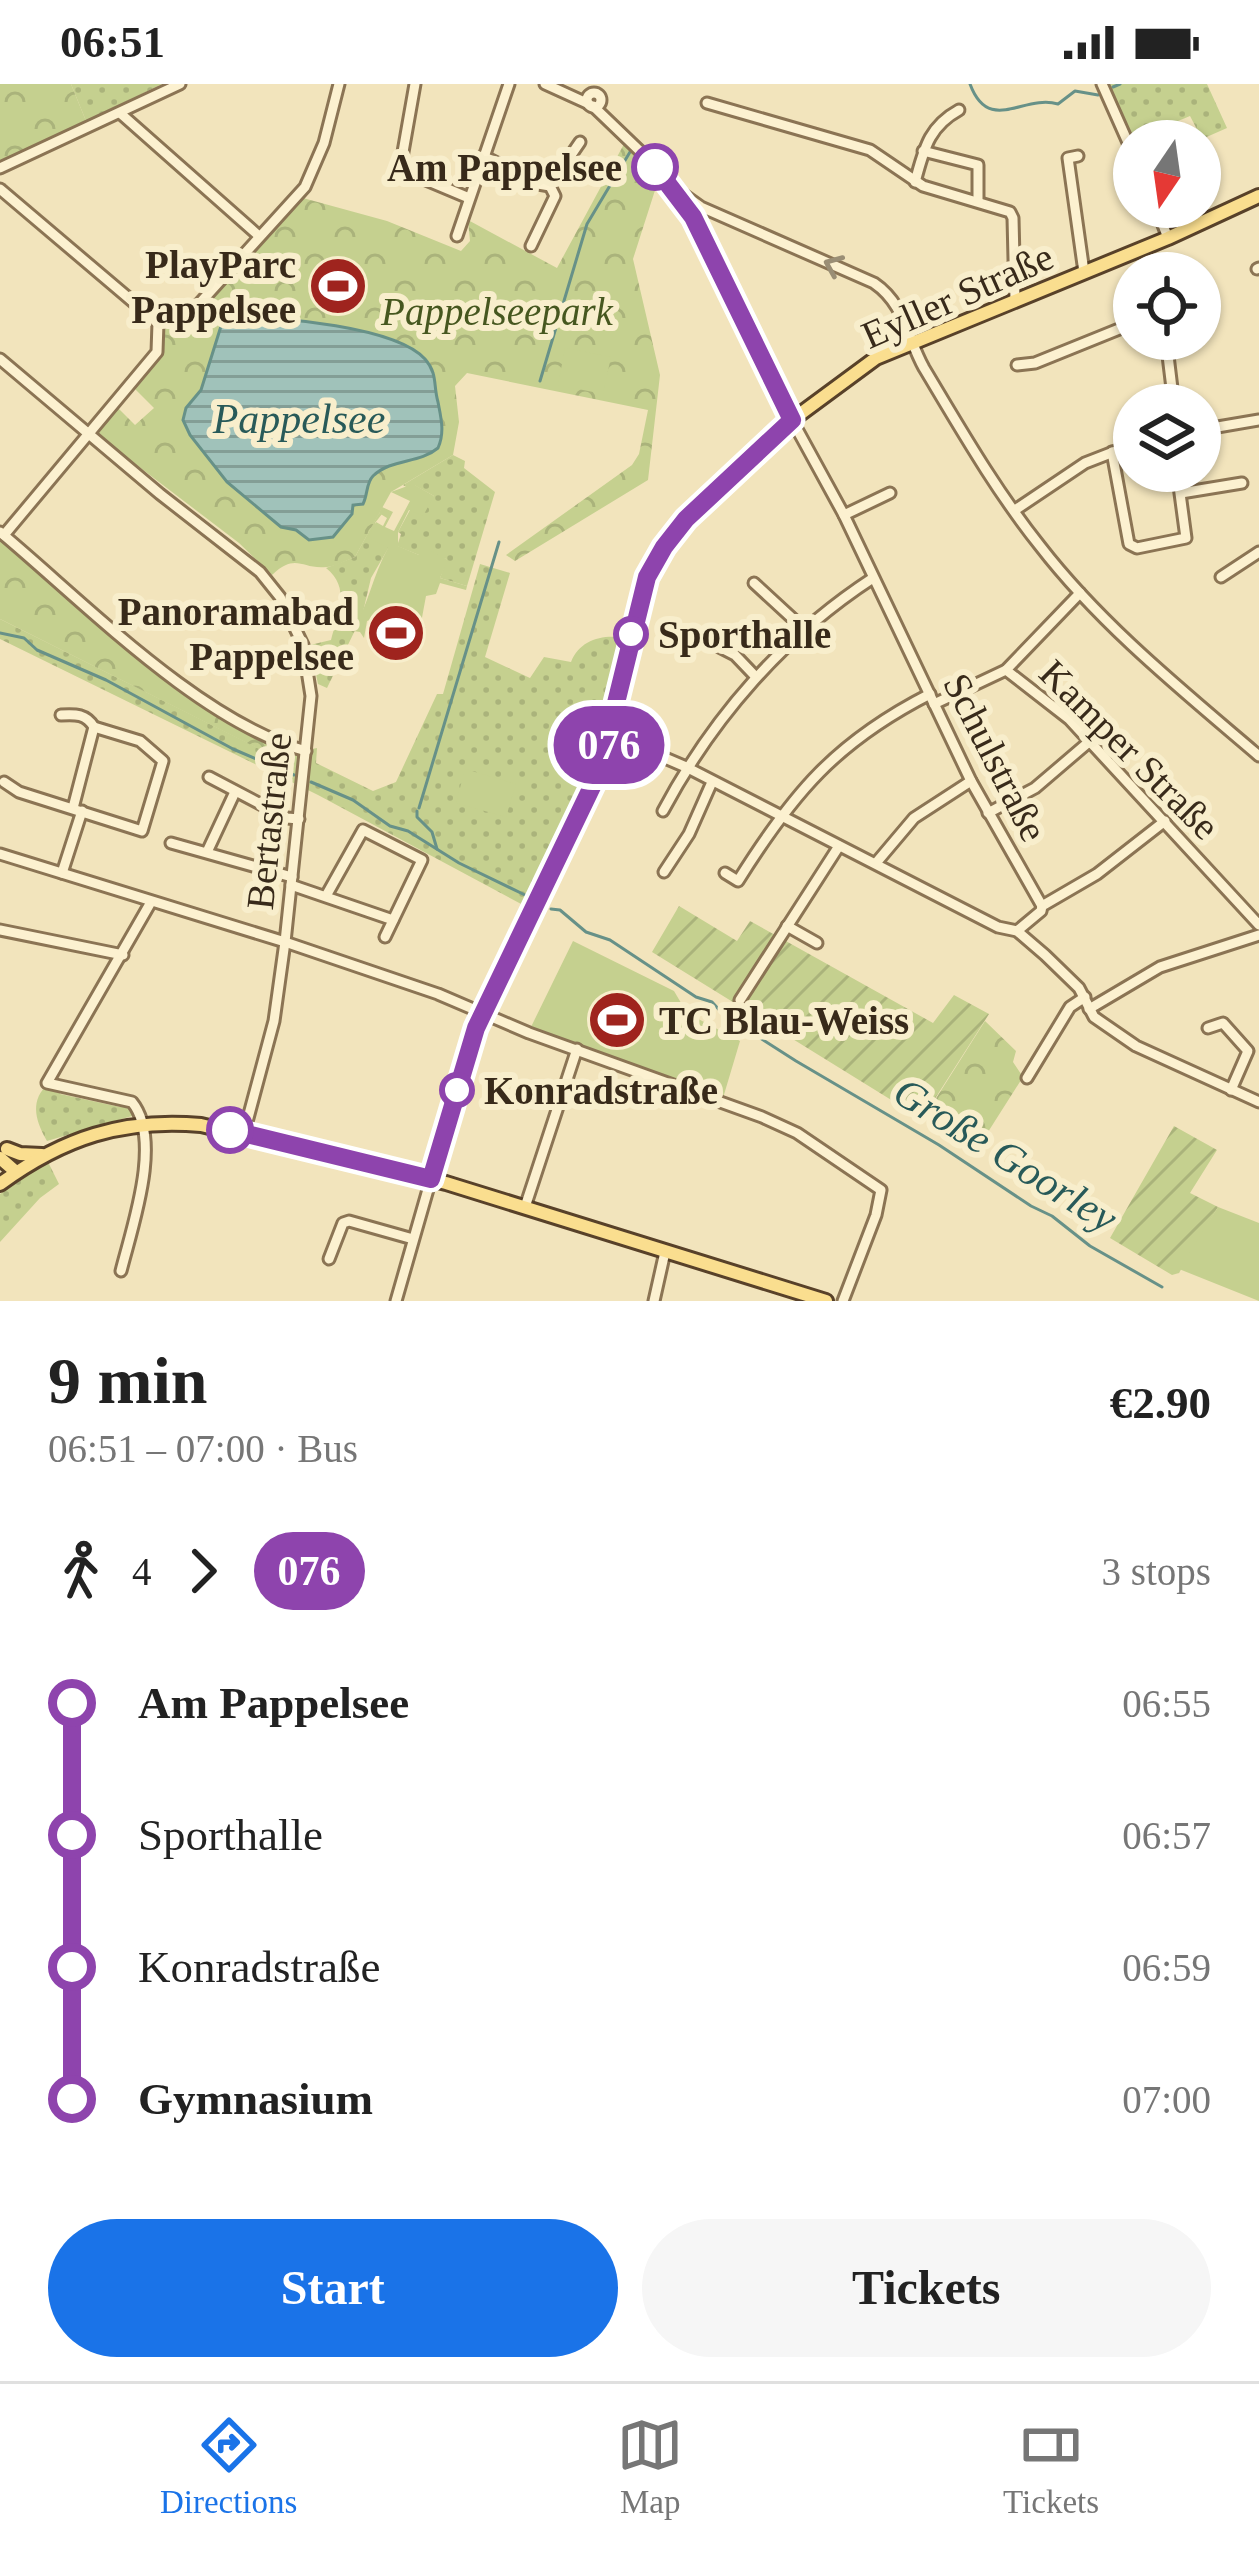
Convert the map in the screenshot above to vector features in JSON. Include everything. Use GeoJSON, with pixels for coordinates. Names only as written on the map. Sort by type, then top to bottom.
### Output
{"type":"FeatureCollection","features":[{"type":"Feature","properties":{"kind":"main road","name":"Eyller Straße"},"geometry":{"type":"LineString","coordinates":[[431,1179],[482,1013],[592,788],[611,735],[638,607],[664,547],[697,507],[792,420],[876,358],[1259,196]]}},
{"type":"Feature","properties":{"kind":"main road"},"geometry":{"type":"LineString","coordinates":[[0,1184],[44,1155],[99,1131],[143,1124],[201,1125],[431,1179],[804,1301]]}},
{"type":"Feature","properties":{"kind":"main road"},"geometry":{"type":"LineString","coordinates":[[2,1150],[44,1155]]}},
{"type":"Feature","properties":{"kind":"main road"},"geometry":{"type":"LineString","coordinates":[[2,1150],[16,1172]]}},
{"type":"Feature","properties":{"kind":"main road"},"geometry":{"type":"LineString","coordinates":[[668,1256],[826,1301]]}},
{"type":"Feature","properties":{"kind":"street"},"geometry":{"type":"LineString","coordinates":[[0,168],[180,84]]}},
{"type":"Feature","properties":{"kind":"street"},"geometry":{"type":"LineString","coordinates":[[158,323],[189,315],[304,188],[324,143],[339,84]]}},
{"type":"Feature","properties":{"kind":"street"},"geometry":{"type":"LineString","coordinates":[[415,84],[400,170],[469,198]]}},
{"type":"Feature","properties":{"kind":"street"},"geometry":{"type":"LineString","coordinates":[[458,236],[509,84]]}},
{"type":"Feature","properties":{"kind":"street"},"geometry":{"type":"LineString","coordinates":[[1102,84],[1118,120]]}},
{"type":"Feature","properties":{"kind":"street","name":"Schulstraße"},"geometry":{"type":"LineString","coordinates":[[549,86],[598,96],[620,132],[694,209],[970,781],[1042,906]]}},
{"type":"Feature","properties":{"kind":"street"},"geometry":{"type":"LineString","coordinates":[[707,103],[870,150],[915,182],[1006,209],[1013,218],[1016,300]]}},
{"type":"Feature","properties":{"kind":"street"},"geometry":{"type":"LineString","coordinates":[[915,182],[923,151],[940,120],[959,110]]}},
{"type":"Feature","properties":{"kind":"street"},"geometry":{"type":"LineString","coordinates":[[120,113],[260,236]]}},
{"type":"Feature","properties":{"kind":"street"},"geometry":{"type":"LineString","coordinates":[[550,186],[580,142]]}},
{"type":"Feature","properties":{"kind":"street"},"geometry":{"type":"LineString","coordinates":[[923,151],[978,166],[978,201]]}},
{"type":"Feature","properties":{"kind":"street","name":"Eyller Straße"},"geometry":{"type":"LineString","coordinates":[[1078,155],[1068,158],[1084,272]]}},
{"type":"Feature","properties":{"kind":"street"},"geometry":{"type":"LineString","coordinates":[[483,156],[550,186]]}},
{"type":"Feature","properties":{"kind":"street"},"geometry":{"type":"LineString","coordinates":[[531,246],[555,196],[550,186]]}},
{"type":"Feature","properties":{"kind":"street"},"geometry":{"type":"LineString","coordinates":[[0,189],[158,323]]}},
{"type":"Feature","properties":{"kind":"street"},"geometry":{"type":"LineString","coordinates":[[694,209],[874,283],[897,306],[910,328],[909,342],[1015,510],[1080,593],[1259,756]]}},
{"type":"Feature","properties":{"kind":"street"},"geometry":{"type":"LineString","coordinates":[[1164,228],[1168,238]]}},
{"type":"Feature","properties":{"kind":"street"},"geometry":{"type":"LineString","coordinates":[[158,323],[157,352],[2,534],[216,707],[285,745],[306,751]]}},
{"type":"Feature","properties":{"kind":"street"},"geometry":{"type":"LineString","coordinates":[[1017,365],[1035,363],[1113,331]]}},
{"type":"Feature","properties":{"kind":"street","name":"Bertastraße"},"geometry":{"type":"LineString","coordinates":[[0,358],[242,555],[280,597],[310,668],[306,751],[274,1021],[244,1133]]}},
{"type":"Feature","properties":{"kind":"street"},"geometry":{"type":"LineString","coordinates":[[1221,426],[1259,420]]}},
{"type":"Feature","properties":{"kind":"street"},"geometry":{"type":"LineString","coordinates":[[1015,510],[1085,463],[1112,452],[1129,544],[1136,548],[1186,538],[1181,493],[1242,483]]}},
{"type":"Feature","properties":{"kind":"street"},"geometry":{"type":"LineString","coordinates":[[844,515],[890,493]]}},
{"type":"Feature","properties":{"kind":"street"},"geometry":{"type":"LineString","coordinates":[[1221,577],[1259,552]]}},
{"type":"Feature","properties":{"kind":"street"},"geometry":{"type":"LineString","coordinates":[[663,811],[720,718],[805,630],[873,578]]}},
{"type":"Feature","properties":{"kind":"street"},"geometry":{"type":"LineString","coordinates":[[754,584],[805,630]]}},
{"type":"Feature","properties":{"kind":"street"},"geometry":{"type":"LineString","coordinates":[[725,873],[744,884],[779,815],[833,757],[888,716],[1006,670],[1080,593]]}},
{"type":"Feature","properties":{"kind":"street"},"geometry":{"type":"LineString","coordinates":[[700,637],[735,655],[757,677]]}},
{"type":"Feature","properties":{"kind":"street","name":"Kamper Straße"},"geometry":{"type":"LineString","coordinates":[[1006,670],[1046,699],[1090,741],[1259,925]]}},
{"type":"Feature","properties":{"kind":"street"},"geometry":{"type":"LineString","coordinates":[[4,782],[20,792],[142,831],[163,761],[140,741],[94,727],[76,714],[61,715]]}},
{"type":"Feature","properties":{"kind":"street"},"geometry":{"type":"LineString","coordinates":[[62,873],[94,727]]}},
{"type":"Feature","properties":{"kind":"street"},"geometry":{"type":"LineString","coordinates":[[611,735],[686,767],[998,927],[1017,931],[1085,997],[1094,1017],[1136,1046],[1259,1102]]}},
{"type":"Feature","properties":{"kind":"street"},"geometry":{"type":"LineString","coordinates":[[988,813],[1035,788],[1090,741]]}},
{"type":"Feature","properties":{"kind":"street"},"geometry":{"type":"LineString","coordinates":[[209,777],[287,818],[298,819]]}},
{"type":"Feature","properties":{"kind":"street"},"geometry":{"type":"LineString","coordinates":[[875,863],[914,818],[970,781]]}},
{"type":"Feature","properties":{"kind":"street"},"geometry":{"type":"LineString","coordinates":[[664,872],[689,833],[712,782]]}},
{"type":"Feature","properties":{"kind":"street"},"geometry":{"type":"LineString","coordinates":[[207,852],[235,792]]}},
{"type":"Feature","properties":{"kind":"street"},"geometry":{"type":"LineString","coordinates":[[1017,931],[1042,906],[1097,874],[1165,821]]}},
{"type":"Feature","properties":{"kind":"street"},"geometry":{"type":"LineString","coordinates":[[326,896],[362,830],[422,860],[385,937]]}},
{"type":"Feature","properties":{"kind":"street"},"geometry":{"type":"LineString","coordinates":[[171,843],[292,881],[393,920]]}},
{"type":"Feature","properties":{"kind":"street"},"geometry":{"type":"LineString","coordinates":[[740,1000],[839,846]]}},
{"type":"Feature","properties":{"kind":"street"},"geometry":{"type":"LineString","coordinates":[[0,854],[285,942],[797,1133],[878,1185],[882,1198],[843,1301]]}},
{"type":"Feature","properties":{"kind":"street"},"geometry":{"type":"LineString","coordinates":[[121,1271],[141,1190],[143,1124],[132,1102],[47,1083],[151,902]]}},
{"type":"Feature","properties":{"kind":"street"},"geometry":{"type":"LineString","coordinates":[[788,926],[817,943]]}},
{"type":"Feature","properties":{"kind":"street"},"geometry":{"type":"LineString","coordinates":[[0,930],[123,955]]}},
{"type":"Feature","properties":{"kind":"street"},"geometry":{"type":"LineString","coordinates":[[1089,1009],[1160,968],[1259,935]]}},
{"type":"Feature","properties":{"kind":"street"},"geometry":{"type":"LineString","coordinates":[[1027,1078],[1070,1007],[1085,997]]}},
{"type":"Feature","properties":{"kind":"street"},"geometry":{"type":"LineString","coordinates":[[1208,1028],[1223,1023],[1248,1051],[1231,1090]]}},
{"type":"Feature","properties":{"kind":"street"},"geometry":{"type":"LineString","coordinates":[[524,1207],[578,1049]]}},
{"type":"Feature","properties":{"kind":"street"},"geometry":{"type":"LineString","coordinates":[[396,1301],[431,1179]]}},
{"type":"Feature","properties":{"kind":"street"},"geometry":{"type":"LineString","coordinates":[[329,1258],[347,1222],[413,1239]]}},
{"type":"Feature","properties":{"kind":"street"},"geometry":{"type":"LineString","coordinates":[[654,1301],[668,1256]]}},
{"type":"Feature","properties":{"kind":"green space"},"geometry":{"type":"Polygon","coordinates":[[[0,84],[71,84],[86,121],[0,162],[0,84]]]}},
{"type":"Feature","properties":{"kind":"green space"},"geometry":{"type":"Polygon","coordinates":[[[71,84],[162,84],[86,121],[71,84]]]}},
{"type":"Feature","properties":{"kind":"green space"},"geometry":{"type":"Polygon","coordinates":[[[1102,84],[1207,84],[1227,128],[1221,131],[1221,120],[1192,120],[1190,116],[1118,120],[1102,84]]]}},
{"type":"Feature","properties":{"kind":"green space","name":"Pappelseepark"},"geometry":{"type":"Polygon","coordinates":[[[624,144],[658,181],[633,259],[660,375],[648,480],[515,561],[506,555],[632,465],[639,454],[648,410],[467,373],[455,386],[459,422],[453,455],[391,492],[355,557],[327,567],[287,564],[272,575],[239,543],[96,434],[118,408],[135,425],[154,408],[135,389],[162,348],[163,327],[189,317],[303,198],[387,221],[461,251],[470,241],[468,220],[557,268],[624,144]]]}},
{"type":"Feature","properties":{"kind":"green space"},"geometry":{"type":"Polygon","coordinates":[[[565,348],[611,357],[603,394],[558,385],[565,348]]]}},
{"type":"Feature","properties":{"kind":"green space"},"geometry":{"type":"Polygon","coordinates":[[[453,455],[495,492],[467,586],[440,578],[447,559],[397,546],[398,532],[410,510],[434,496],[414,485],[403,485],[453,455]]]}},
{"type":"Feature","properties":{"kind":"green space"},"geometry":{"type":"Polygon","coordinates":[[[413,484],[434,496],[423,516],[409,510],[398,532],[398,546],[419,555],[426,548],[448,560],[440,578],[467,586],[466,590],[440,583],[436,594],[426,596],[421,623],[426,628],[379,617],[367,621],[364,638],[353,631],[388,548],[368,538],[376,522],[383,526],[387,518],[379,513],[382,507],[393,512],[385,527],[394,531],[410,501],[391,492],[413,484]]]}},
{"type":"Feature","properties":{"kind":"green space"},"geometry":{"type":"Polygon","coordinates":[[[379,513],[375,523],[389,547],[371,578],[362,616],[327,688],[318,684],[310,645],[331,640],[339,611],[338,584],[326,568],[355,557],[379,513]]]}},
{"type":"Feature","properties":{"kind":"green space"},"geometry":{"type":"Polygon","coordinates":[[[0,540],[182,683],[299,757],[297,768],[0,619],[0,540]]]}},
{"type":"Feature","properties":{"kind":"green space"},"geometry":{"type":"Polygon","coordinates":[[[480,564],[510,573],[485,657],[530,678],[544,657],[571,662],[590,641],[619,637],[590,767],[523,905],[318,795],[0,639],[0,619],[308,773],[312,749],[317,748],[316,763],[373,791],[396,782],[437,694],[443,694],[480,564]]]}},
{"type":"Feature","properties":{"kind":"green space"},"geometry":{"type":"Polygon","coordinates":[[[465,769],[516,784],[506,817],[456,803],[465,769]]]}},
{"type":"Feature","properties":{"kind":"green space"},"geometry":{"type":"Polygon","coordinates":[[[679,906],[737,941],[750,921],[933,1023],[954,995],[989,1014],[922,1119],[652,952],[679,906]]]}},
{"type":"Feature","properties":{"kind":"green space","name":"TC Blau-Weiss"},"geometry":{"type":"Polygon","coordinates":[[[573,941],[674,991],[687,1013],[740,1041],[723,1098],[531,1027],[573,941]]]}},
{"type":"Feature","properties":{"kind":"green space"},"geometry":{"type":"Polygon","coordinates":[[[985,1021],[1016,1051],[1013,1062],[1023,1077],[988,1132],[935,1100],[985,1021]]]}},
{"type":"Feature","properties":{"kind":"green space"},"geometry":{"type":"Polygon","coordinates":[[[46,1086],[60,1089],[60,1094],[120,1107],[122,1102],[135,1110],[132,1116],[47,1141],[36,1106],[46,1086]]]}},
{"type":"Feature","properties":{"kind":"green space"},"geometry":{"type":"Polygon","coordinates":[[[1174,1126],[1217,1150],[1190,1193],[1218,1207],[1179,1273],[1172,1275],[1110,1238],[1174,1126]]]}},
{"type":"Feature","properties":{"kind":"green space"},"geometry":{"type":"Polygon","coordinates":[[[48,1162],[59,1184],[0,1242],[0,1194],[48,1162]]]}},
{"type":"Feature","properties":{"kind":"green space"},"geometry":{"type":"Polygon","coordinates":[[[1218,1207],[1259,1223],[1259,1301],[1179,1269],[1218,1207]]]}},
{"type":"Feature","properties":{"kind":"water","name":"Pappelsee"},"geometry":{"type":"Polygon","coordinates":[[[235,318],[336,326],[410,348],[425,359],[434,375],[442,425],[438,448],[373,476],[363,504],[353,505],[352,514],[333,537],[309,540],[281,527],[227,482],[183,420],[186,408],[201,390],[222,323],[235,318]]]}},
{"type":"Feature","properties":{"kind":"waterway"},"geometry":{"type":"LineString","coordinates":[[970,84],[978,99],[997,110],[1058,104],[1075,91],[1098,95]]}},
{"type":"Feature","properties":{"kind":"waterway"},"geometry":{"type":"LineString","coordinates":[[1113,87],[1120,84]]}},
{"type":"Feature","properties":{"kind":"waterway"},"geometry":{"type":"LineString","coordinates":[[540,381],[587,224],[630,152]]}},
{"type":"Feature","properties":{"kind":"waterway"},"geometry":{"type":"LineString","coordinates":[[419,808],[499,542]]}},
{"type":"Feature","properties":{"kind":"waterway","name":"Große Goorley"},"geometry":{"type":"LineString","coordinates":[[0,633],[24,638],[37,650],[294,775]]}},
{"type":"Feature","properties":{"kind":"waterway","name":"Große Goorley"},"geometry":{"type":"LineString","coordinates":[[311,782],[353,800],[390,826],[408,831],[525,895]]}},
{"type":"Feature","properties":{"kind":"waterway"},"geometry":{"type":"LineString","coordinates":[[417,811],[437,849]]}},
{"type":"Feature","properties":{"kind":"waterway","name":"Große Goorley"},"geometry":{"type":"LineString","coordinates":[[551,909],[560,910],[586,932],[610,940],[696,997],[712,1002],[724,1015],[796,1061],[939,1145],[1052,1216],[1090,1246],[1162,1287]]}},
{"type":"Feature","properties":{"kind":"bus line","name":"076"},"geometry":{"type":"LineString","coordinates":[[230,1130],[431,1179],[476,1028],[599,772],[647,577],[686,519],[792,420],[693,217],[655,167]]}},
{"type":"Feature","properties":{"kind":"place","name":"Am Pappelsee"},"geometry":{"type":"Point","coordinates":[655,167]}},
{"type":"Feature","properties":{"kind":"place","name":"PlayParc Pappelsee"},"geometry":{"type":"Point","coordinates":[338,286]}},
{"type":"Feature","properties":{"kind":"place","name":"Panoramabad Pappelsee"},"geometry":{"type":"Point","coordinates":[396,633]}},
{"type":"Feature","properties":{"kind":"place","name":"Sporthalle"},"geometry":{"type":"Point","coordinates":[631,634]}},
{"type":"Feature","properties":{"kind":"place","name":"TC Blau-Weiss"},"geometry":{"type":"Point","coordinates":[617,1020]}},
{"type":"Feature","properties":{"kind":"place","name":"Konradstraße"},"geometry":{"type":"Point","coordinates":[457,1090]}}]}
